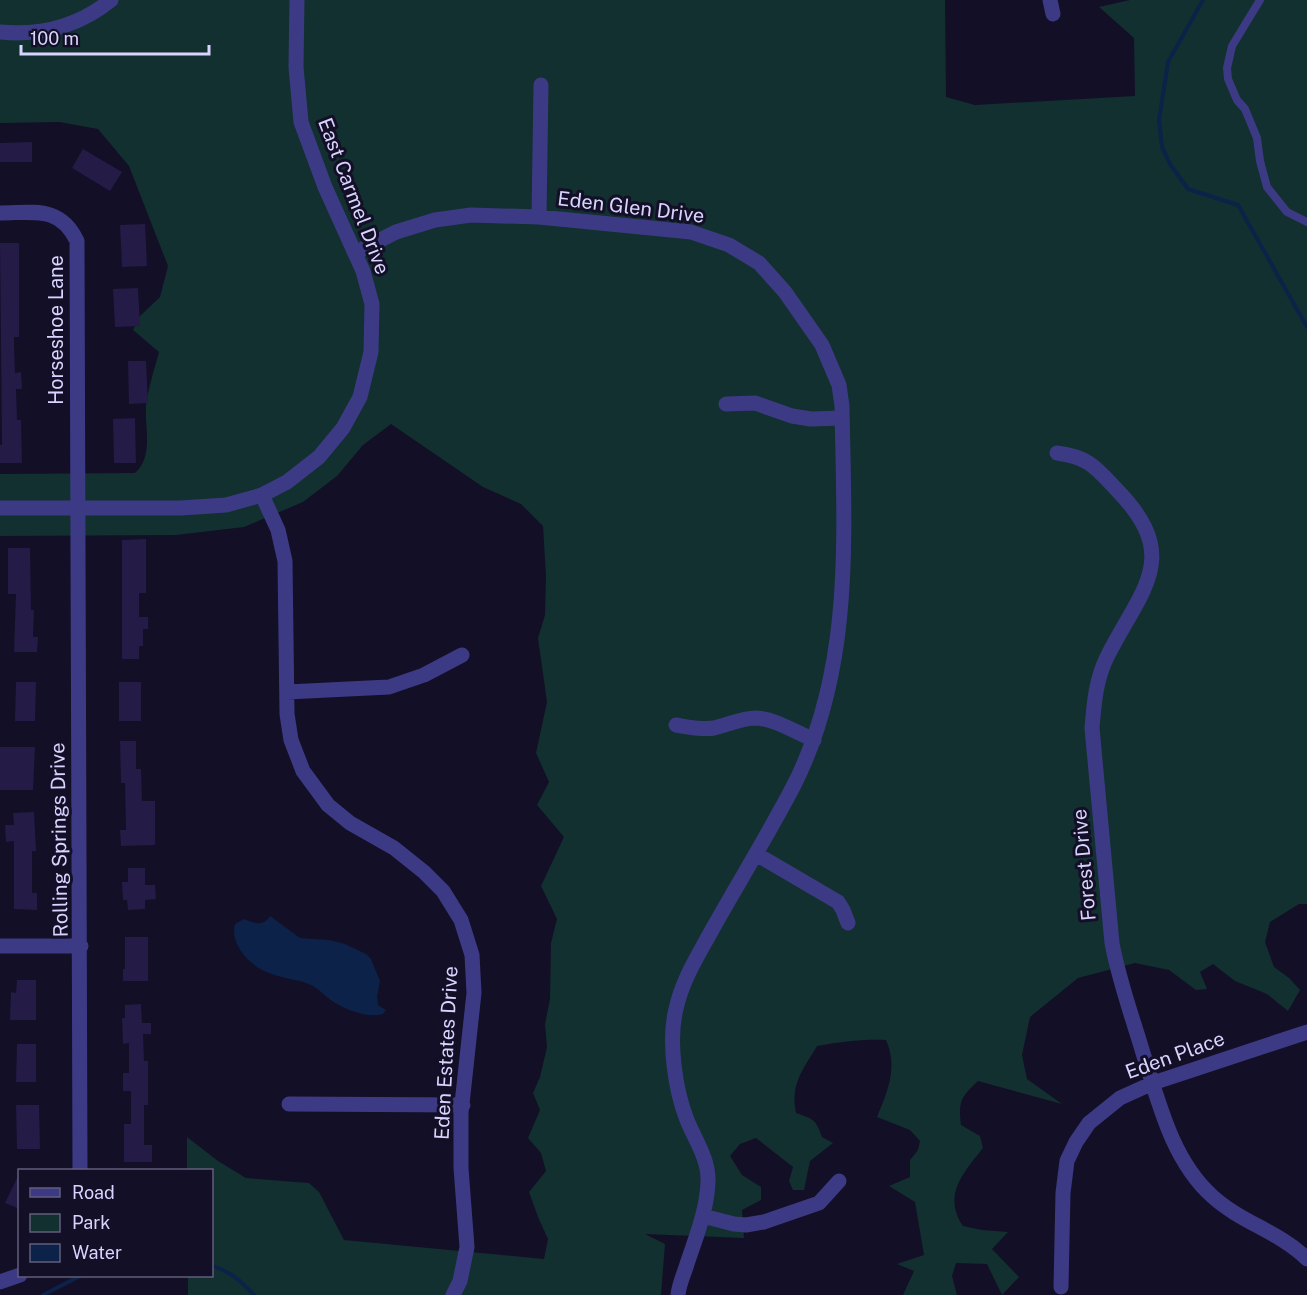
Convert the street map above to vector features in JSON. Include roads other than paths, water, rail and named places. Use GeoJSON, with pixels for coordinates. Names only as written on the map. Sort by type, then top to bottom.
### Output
{"type":"FeatureCollection","features":[{"type":"Feature","properties":{"kind":"street"},"geometry":{"type":"LineString","coordinates":[[0,32],[48,31],[75,23],[99,10],[111,0]]}},
{"type":"Feature","properties":{"kind":"street","name":"East Carmel Drive"},"geometry":{"type":"LineString","coordinates":[[0,508],[181,508],[226,505],[262,495],[287,482],[319,457],[343,428],[360,398],[371,352],[372,304],[355,253],[324,187],[301,122],[296,67],[297,0]]}},
{"type":"Feature","properties":{"kind":"street"},"geometry":{"type":"LineString","coordinates":[[539,217],[541,85]]}},
{"type":"Feature","properties":{"kind":"street","name":"Horseshoe Lane"},"geometry":{"type":"LineString","coordinates":[[0,213],[49,213],[61,219],[77,240],[78,508]]}},
{"type":"Feature","properties":{"kind":"street","name":"Eden Glen Drive"},"geometry":{"type":"LineString","coordinates":[[355,253],[396,232],[435,220],[471,216],[539,217],[691,232],[729,245],[759,263],[785,292],[822,345],[839,385],[843,418],[843,595],[838,646],[814,740],[795,783],[688,974],[675,1010],[673,1056],[678,1095],[704,1155],[708,1180],[703,1216],[678,1295]]}},
{"type":"Feature","properties":{"kind":"street"},"geometry":{"type":"LineString","coordinates":[[726,404],[755,403],[792,416],[843,418]]}},
{"type":"Feature","properties":{"kind":"street","name":"Forest Drive"},"geometry":{"type":"LineString","coordinates":[[1057,453],[1072,455],[1089,462],[1141,518],[1147,528],[1152,547],[1151,570],[1145,590],[1106,658],[1095,693],[1092,728],[1112,943],[1118,974],[1173,1143],[1190,1170],[1211,1196],[1239,1217],[1287,1242],[1307,1259]]}},
{"type":"Feature","properties":{"kind":"street","name":"Eden Estates Drive"},"geometry":{"type":"LineString","coordinates":[[262,495],[278,530],[285,561],[287,714],[294,752],[303,771],[328,805],[350,823],[394,848],[443,891],[460,920],[472,955],[474,993],[463,1105],[461,1168],[467,1247],[460,1281],[453,1295]]}},
{"type":"Feature","properties":{"kind":"street","name":"Rolling Springs Drive"},"geometry":{"type":"LineString","coordinates":[[78,508],[80,1169]]}},
{"type":"Feature","properties":{"kind":"street"},"geometry":{"type":"LineString","coordinates":[[287,692],[389,687],[424,675],[462,655]]}},
{"type":"Feature","properties":{"kind":"street"},"geometry":{"type":"LineString","coordinates":[[676,725],[704,729],[739,720],[763,719],[774,721],[814,740]]}},
{"type":"Feature","properties":{"kind":"street"},"geometry":{"type":"LineString","coordinates":[[756,854],[838,902],[848,923]]}},
{"type":"Feature","properties":{"kind":"street"},"geometry":{"type":"LineString","coordinates":[[0,946],[81,946]]}},
{"type":"Feature","properties":{"kind":"street","name":"Eden Place"},"geometry":{"type":"LineString","coordinates":[[1061,1287],[1063,1193],[1067,1161],[1089,1123],[1120,1098],[1153,1083],[1307,1032]]}},
{"type":"Feature","properties":{"kind":"street"},"geometry":{"type":"LineString","coordinates":[[289,1104],[463,1105]]}},
{"type":"Feature","properties":{"kind":"street"},"geometry":{"type":"LineString","coordinates":[[703,1216],[734,1224],[764,1222],[819,1203],[839,1181]]}},
{"type":"Feature","properties":{"kind":"street"},"geometry":{"type":"LineString","coordinates":[[0,1282],[18,1276]]}},
{"type":"Feature","properties":{"kind":"lane"},"geometry":{"type":"LineString","coordinates":[[1260,0],[1232,46],[1227,68],[1228,79],[1237,100],[1245,109],[1257,138],[1267,186],[1287,212],[1307,222]]}},
{"type":"Feature","properties":{"kind":"water"},"geometry":{"type":"Polygon","coordinates":[[[270,916],[300,938],[329,940],[345,944],[366,954],[371,959],[380,981],[377,997],[378,1005],[386,1010],[383,1014],[365,1014],[346,1009],[313,986],[280,977],[255,966],[238,947],[234,932],[235,924],[244,919],[262,923],[270,916]]]}},
{"type":"Feature","properties":{"kind":"waterway"},"geometry":{"type":"LineString","coordinates":[[1203,0],[1168,62],[1159,120],[1162,147],[1170,164],[1188,189],[1238,205],[1307,327]]}},
{"type":"Feature","properties":{"kind":"waterway"},"geometry":{"type":"LineString","coordinates":[[213,1266],[235,1277],[254,1295]]}},
{"type":"Feature","properties":{"kind":"waterway"},"geometry":{"type":"LineString","coordinates":[[43,1295],[78,1277]]}}]}
